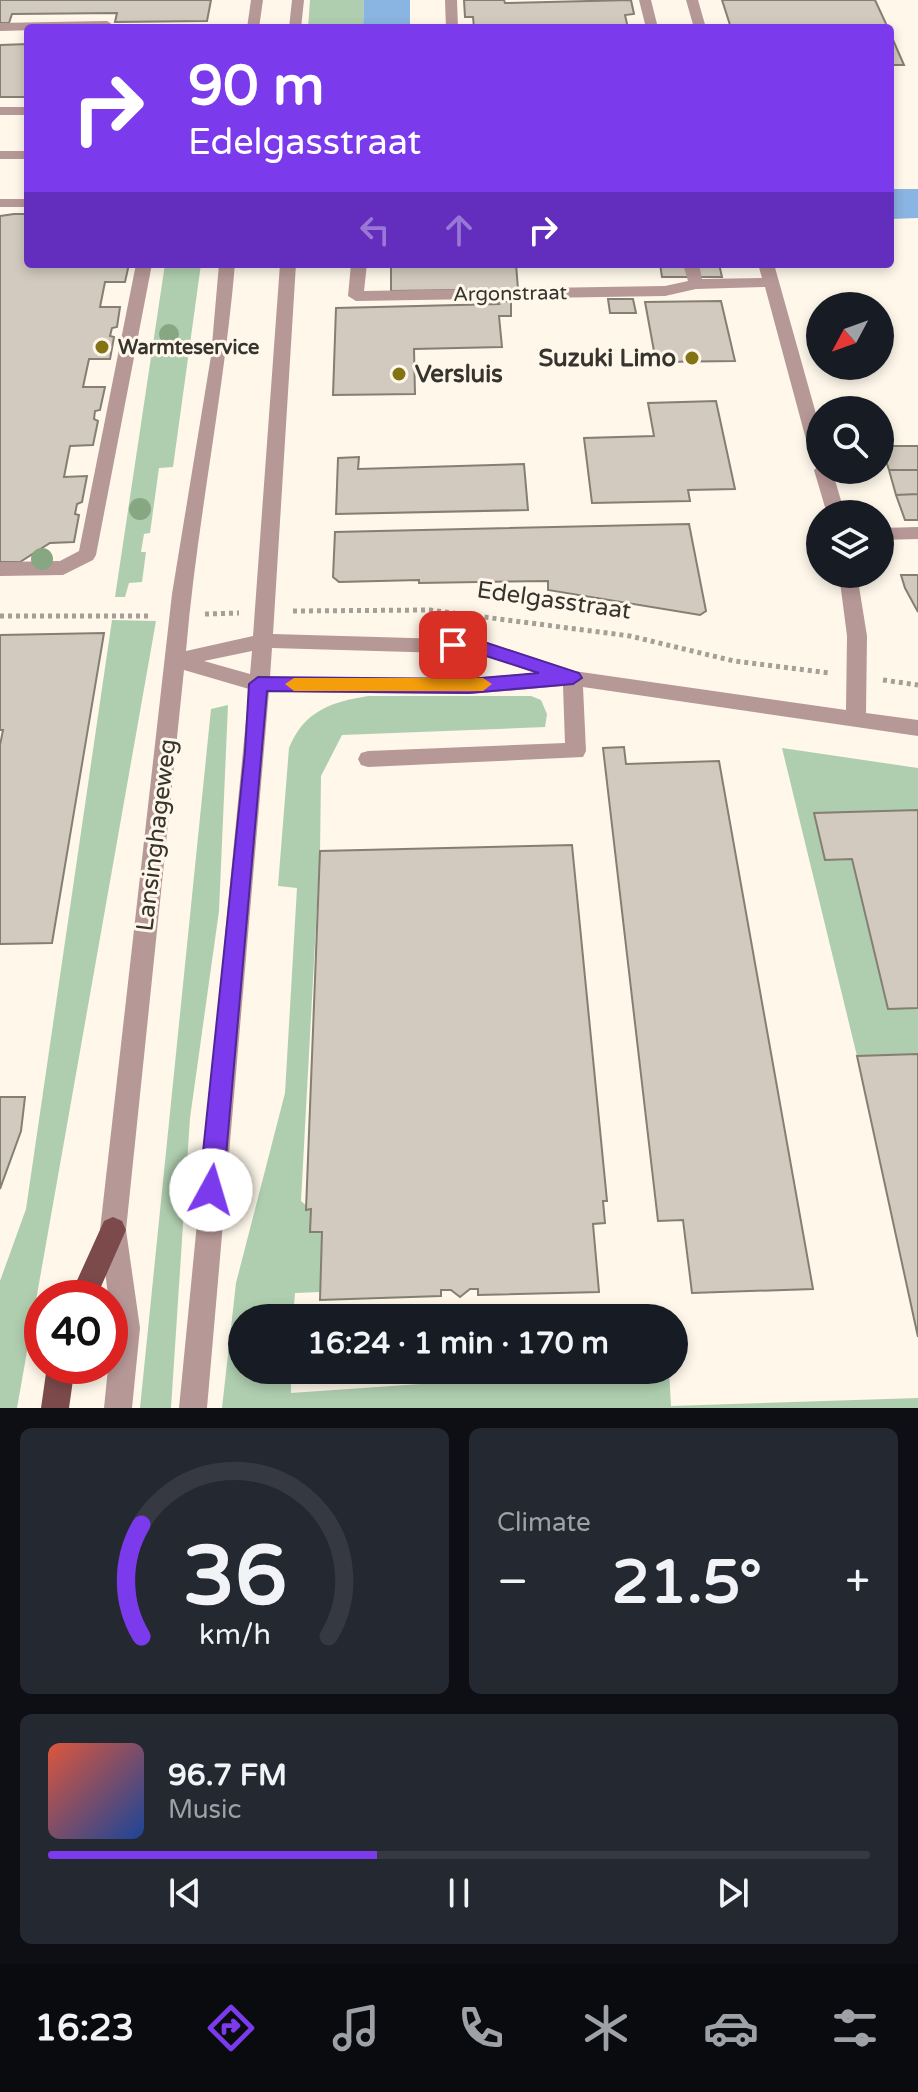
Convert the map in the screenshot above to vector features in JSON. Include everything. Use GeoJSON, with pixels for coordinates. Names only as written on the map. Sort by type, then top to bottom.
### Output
{"type":"FeatureCollection","features":[{"type":"Feature","properties":{"kind":"main road"},"geometry":{"type":"LineString","coordinates":[[90,1280],[113,1230]]}},
{"type":"Feature","properties":{"kind":"main road"},"geometry":{"type":"LineString","coordinates":[[55,1408],[58,1384]]}},
{"type":"Feature","properties":{"kind":"street"},"geometry":{"type":"LineString","coordinates":[[254,24],[257,0]]}},
{"type":"Feature","properties":{"kind":"street"},"geometry":{"type":"LineString","coordinates":[[295,24],[298,0]]}},
{"type":"Feature","properties":{"kind":"street"},"geometry":{"type":"LineString","coordinates":[[451,0],[452,24]]}},
{"type":"Feature","properties":{"kind":"street"},"geometry":{"type":"LineString","coordinates":[[645,0],[651,24]]}},
{"type":"Feature","properties":{"kind":"street"},"geometry":{"type":"LineString","coordinates":[[692,0],[699,24]]}},
{"type":"Feature","properties":{"kind":"street"},"geometry":{"type":"LineString","coordinates":[[0,27],[24,27]]}},
{"type":"Feature","properties":{"kind":"street"},"geometry":{"type":"LineString","coordinates":[[0,111],[24,111]]}},
{"type":"Feature","properties":{"kind":"street"},"geometry":{"type":"LineString","coordinates":[[0,155],[24,155]]}},
{"type":"Feature","properties":{"kind":"street"},"geometry":{"type":"LineString","coordinates":[[0,203],[24,203]]}},
{"type":"Feature","properties":{"kind":"street"},"geometry":{"type":"LineString","coordinates":[[0,569],[63,568],[87,555],[143,268]]}},
{"type":"Feature","properties":{"kind":"street","name":"Lansinghageweg"},"geometry":{"type":"LineString","coordinates":[[118,1408],[126,1328],[113,1230],[179,614],[219,356],[227,268]]}},
{"type":"Feature","properties":{"kind":"street"},"geometry":{"type":"LineString","coordinates":[[193,1408],[264,641],[288,268]]}},
{"type":"Feature","properties":{"kind":"street","name":"Argonstraat"},"geometry":{"type":"LineString","coordinates":[[359,268],[356,296],[665,291],[696,284],[771,282]]}},
{"type":"Feature","properties":{"kind":"street"},"geometry":{"type":"LineString","coordinates":[[692,268],[696,284]]}},
{"type":"Feature","properties":{"kind":"street"},"geometry":{"type":"LineString","coordinates":[[767,268],[806,408]]}},
{"type":"Feature","properties":{"kind":"street"},"geometry":{"type":"LineString","coordinates":[[894,534],[918,533]]}},
{"type":"Feature","properties":{"kind":"street"},"geometry":{"type":"LineString","coordinates":[[850,588],[857,636],[856,718]]}},
{"type":"Feature","properties":{"kind":"street"},"geometry":{"type":"LineString","coordinates":[[176,660],[264,641],[424,643],[481,647],[573,678],[918,728]]}},
{"type":"Feature","properties":{"kind":"street"},"geometry":{"type":"LineString","coordinates":[[176,660],[258,684],[469,686],[573,678]]}},
{"type":"Feature","properties":{"kind":"street"},"geometry":{"type":"LineString","coordinates":[[368,759],[576,751],[573,678]]}},
{"type":"Feature","properties":{"kind":"path","name":"Edelgasstraat"},"geometry":{"type":"LineString","coordinates":[[0,616],[430,610],[630,636],[734,661],[918,685]]}},
{"type":"Feature","properties":{"kind":"green space"},"geometry":{"type":"Polygon","coordinates":[[[310,0],[364,0],[363,24],[308,24],[310,0]]]}},
{"type":"Feature","properties":{"kind":"green space"},"geometry":{"type":"Polygon","coordinates":[[[164,268],[200,268],[173,467],[159,468],[150,533],[144,534],[141,552],[146,552],[142,582],[129,583],[125,597],[115,597],[164,268]]]}},
{"type":"Feature","properties":{"kind":"green space"},"geometry":{"type":"Polygon","coordinates":[[[112,620],[156,621],[40,1280],[24,1280],[24,1368],[17,1408],[0,1408],[0,1281],[26,1209],[112,620]]]}},
{"type":"Feature","properties":{"kind":"green space"},"geometry":{"type":"Polygon","coordinates":[[[368,696],[531,696],[541,700],[547,714],[545,727],[342,735],[321,776],[320,851],[301,1201],[308,1207],[306,1210],[311,1209],[310,1232],[322,1232],[320,1292],[295,1293],[294,1304],[234,1304],[236,1283],[285,1093],[297,888],[278,886],[289,748],[302,725],[311,717],[342,701],[368,696]]]}},
{"type":"Feature","properties":{"kind":"green space"},"geometry":{"type":"Polygon","coordinates":[[[228,705],[219,911],[190,1118],[171,1408],[140,1408],[211,709],[228,705]]]}},
{"type":"Feature","properties":{"kind":"green space"},"geometry":{"type":"Polygon","coordinates":[[[782,748],[918,768],[918,1054],[857,1056],[782,748]]]}},
{"type":"Feature","properties":{"kind":"green space"},"geometry":{"type":"Polygon","coordinates":[[[228,1354],[228,1384],[291,1384],[291,1393],[421,1384],[670,1384],[671,1406],[918,1398],[918,1408],[222,1408],[228,1354]]]}},
{"type":"Feature","properties":{"kind":"water"},"geometry":{"type":"Polygon","coordinates":[[[364,0],[410,0],[410,24],[363,24],[364,0]]]}},
{"type":"Feature","properties":{"kind":"water"},"geometry":{"type":"Polygon","coordinates":[[[894,189],[918,189],[918,218],[894,219],[894,189]]]}},
{"type":"Feature","properties":{"kind":"building"},"geometry":{"type":"Polygon","coordinates":[[[0,0],[211,0],[207,21],[115,22],[117,13],[12,14],[9,23],[0,23],[0,0]]]}},
{"type":"Feature","properties":{"kind":"building"},"geometry":{"type":"Polygon","coordinates":[[[464,0],[504,0],[505,3],[631,0],[634,14],[625,15],[627,24],[474,24],[473,17],[465,17],[464,0]]]}},
{"type":"Feature","properties":{"kind":"building"},"geometry":{"type":"Polygon","coordinates":[[[722,0],[875,0],[886,24],[730,24],[722,0]]]}},
{"type":"Feature","properties":{"kind":"building"},"geometry":{"type":"Polygon","coordinates":[[[894,42],[904,65],[894,65],[894,42]]]}},
{"type":"Feature","properties":{"kind":"building"},"geometry":{"type":"Polygon","coordinates":[[[24,44],[24,97],[0,97],[0,45],[24,44]]]}},
{"type":"Feature","properties":{"kind":"building"},"geometry":{"type":"Polygon","coordinates":[[[24,214],[24,268],[128,268],[125,282],[105,282],[100,307],[120,307],[117,327],[112,328],[110,336],[114,337],[110,359],[89,359],[83,387],[105,387],[100,410],[95,411],[94,419],[98,421],[93,445],[70,446],[64,477],[87,476],[82,502],[77,504],[75,514],[79,515],[74,542],[50,543],[20,562],[0,562],[0,216],[24,214]]]}},
{"type":"Feature","properties":{"kind":"building"},"geometry":{"type":"Polygon","coordinates":[[[391,268],[516,268],[518,289],[391,291],[391,268]]]}},
{"type":"Feature","properties":{"kind":"building"},"geometry":{"type":"Polygon","coordinates":[[[661,268],[720,268],[722,277],[662,277],[661,268]]]}},
{"type":"Feature","properties":{"kind":"building"},"geometry":{"type":"Polygon","coordinates":[[[608,299],[633,299],[636,313],[610,313],[608,299]]]}},
{"type":"Feature","properties":{"kind":"building"},"geometry":{"type":"Polygon","coordinates":[[[511,301],[511,316],[499,316],[502,347],[414,349],[415,394],[333,395],[336,308],[499,304],[511,301]]]}},
{"type":"Feature","properties":{"kind":"building"},"geometry":{"type":"Polygon","coordinates":[[[721,301],[735,361],[656,362],[645,302],[721,301]]]}},
{"type":"Feature","properties":{"kind":"building"},"geometry":{"type":"Polygon","coordinates":[[[716,401],[735,489],[688,490],[690,501],[592,503],[584,438],[654,436],[648,403],[716,401]]]}},
{"type":"Feature","properties":{"kind":"building"},"geometry":{"type":"Polygon","coordinates":[[[894,446],[918,446],[918,470],[894,470],[894,446]]]}},
{"type":"Feature","properties":{"kind":"building"},"geometry":{"type":"Polygon","coordinates":[[[359,457],[358,469],[524,464],[528,510],[336,514],[338,458],[359,457]]]}},
{"type":"Feature","properties":{"kind":"building"},"geometry":{"type":"Polygon","coordinates":[[[894,470],[918,470],[918,494],[896,495],[894,470]]]}},
{"type":"Feature","properties":{"kind":"building"},"geometry":{"type":"Polygon","coordinates":[[[918,494],[918,520],[905,520],[896,495],[918,494]]]}},
{"type":"Feature","properties":{"kind":"building"},"geometry":{"type":"Polygon","coordinates":[[[689,524],[706,611],[700,615],[548,590],[548,581],[339,582],[333,577],[335,532],[689,524]]]}},
{"type":"Feature","properties":{"kind":"building"},"geometry":{"type":"Polygon","coordinates":[[[901,575],[918,575],[918,612],[905,588],[901,575]]]}},
{"type":"Feature","properties":{"kind":"building"},"geometry":{"type":"Polygon","coordinates":[[[104,633],[52,943],[0,944],[0,745],[3,730],[0,730],[0,635],[104,633]]]}},
{"type":"Feature","properties":{"kind":"building"},"geometry":{"type":"Polygon","coordinates":[[[624,747],[626,764],[719,761],[813,1289],[692,1293],[683,1220],[658,1221],[603,748],[624,747]]]}},
{"type":"Feature","properties":{"kind":"building"},"geometry":{"type":"Polygon","coordinates":[[[918,810],[918,1008],[888,1009],[852,859],[825,860],[814,813],[918,810]]]}},
{"type":"Feature","properties":{"kind":"building"},"geometry":{"type":"Polygon","coordinates":[[[572,845],[607,1201],[603,1201],[605,1223],[593,1224],[599,1292],[478,1295],[478,1289],[470,1289],[460,1297],[451,1290],[441,1290],[441,1296],[320,1300],[322,1232],[310,1232],[311,1209],[306,1210],[320,851],[572,845]]]}},
{"type":"Feature","properties":{"kind":"building"},"geometry":{"type":"Polygon","coordinates":[[[918,1054],[918,1337],[857,1056],[918,1054]]]}},
{"type":"Feature","properties":{"kind":"building"},"geometry":{"type":"Polygon","coordinates":[[[0,1097],[25,1097],[21,1131],[0,1189],[0,1097]]]}},
{"type":"Feature","properties":{"kind":"slow traffic"},"geometry":{"type":"LineString","coordinates":[[294,684],[483,684]]}},
{"type":"Feature","properties":{"kind":"place","name":"Warmteservice"},"geometry":{"type":"Point","coordinates":[102,347]}},
{"type":"Feature","properties":{"kind":"place","name":"Suzuki Limo"},"geometry":{"type":"Point","coordinates":[692,358]}},
{"type":"Feature","properties":{"kind":"place","name":"Versluis"},"geometry":{"type":"Point","coordinates":[399,374]}},
{"type":"Feature","properties":{"kind":"route"},"geometry":{"type":"LineString","coordinates":[[211,1190],[255,752],[258,684],[469,686],[573,678],[481,647],[453,645]]}}]}
